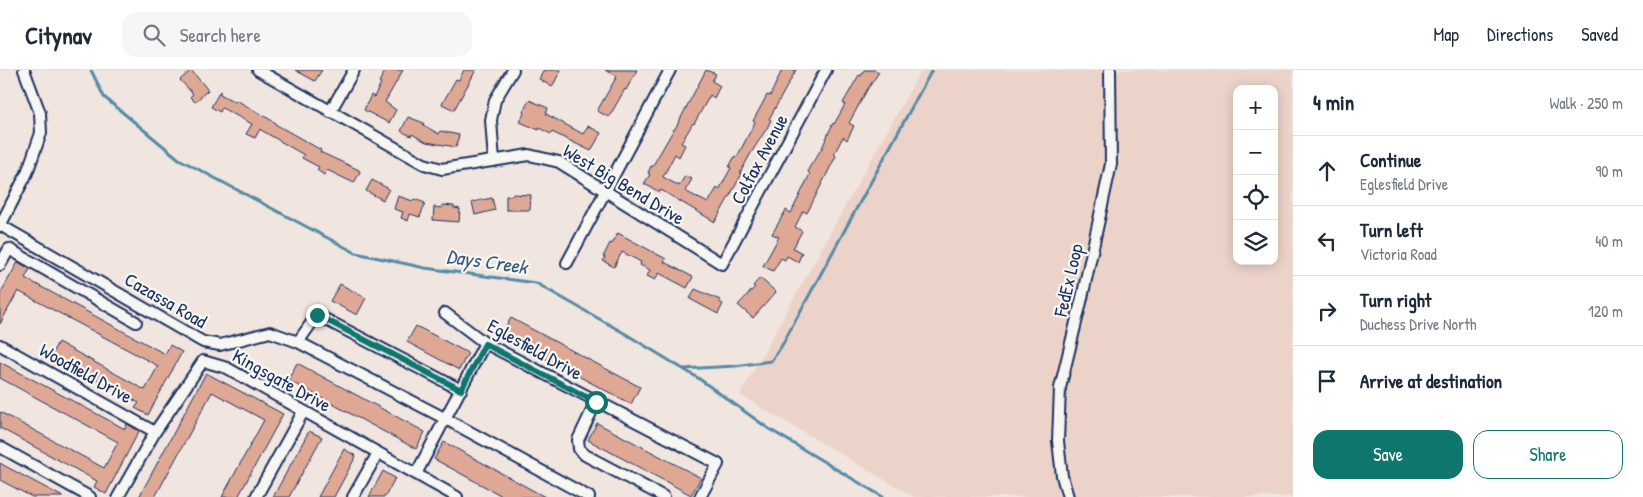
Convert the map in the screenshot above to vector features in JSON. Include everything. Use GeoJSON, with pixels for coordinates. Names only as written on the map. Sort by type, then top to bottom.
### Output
{"type":"FeatureCollection","features":[{"type":"Feature","properties":{"kind":"street"},"geometry":{"type":"LineString","coordinates":[[0,225],[26,173],[41,133],[40,113],[24,70]]}},
{"type":"Feature","properties":{"kind":"street","name":"West Big Bend Drive"},"geometry":{"type":"LineString","coordinates":[[258,70],[424,164],[442,169],[529,155],[559,162],[722,264]]}},
{"type":"Feature","properties":{"kind":"street"},"geometry":{"type":"LineString","coordinates":[[330,112],[354,70]]}},
{"type":"Feature","properties":{"kind":"street"},"geometry":{"type":"LineString","coordinates":[[494,161],[491,120],[495,100],[513,70]]}},
{"type":"Feature","properties":{"kind":"street"},"geometry":{"type":"LineString","coordinates":[[567,263],[670,70]]}},
{"type":"Feature","properties":{"kind":"street","name":"Colfax Avenue"},"geometry":{"type":"LineString","coordinates":[[722,264],[826,70]]}},
{"type":"Feature","properties":{"kind":"street","name":"FedEx Loop"},"geometry":{"type":"LineString","coordinates":[[1068,497],[1062,476],[1058,440],[1060,388],[1111,164],[1110,70]]}},
{"type":"Feature","properties":{"kind":"street","name":"Cazassa Road"},"geometry":{"type":"LineString","coordinates":[[0,225],[203,342],[220,345],[270,332],[298,342],[590,497]]}},
{"type":"Feature","properties":{"kind":"street"},"geometry":{"type":"LineString","coordinates":[[0,265],[9,249],[136,322]]}},
{"type":"Feature","properties":{"kind":"street","name":"Eglesfield Drive"},"geometry":{"type":"LineString","coordinates":[[446,313],[485,344],[718,464],[700,497]]}},
{"type":"Feature","properties":{"kind":"street"},"geometry":{"type":"LineString","coordinates":[[298,342],[317,315],[461,390]]}},
{"type":"Feature","properties":{"kind":"street"},"geometry":{"type":"LineString","coordinates":[[416,474],[485,344]]}},
{"type":"Feature","properties":{"kind":"street","name":"Woodfield Drive"},"geometry":{"type":"LineString","coordinates":[[0,345],[155,432]]}},
{"type":"Feature","properties":{"kind":"street","name":"Kingsgate Drive"},"geometry":{"type":"LineString","coordinates":[[118,497],[155,432],[203,361],[227,368],[452,496]]}},
{"type":"Feature","properties":{"kind":"street"},"geometry":{"type":"LineString","coordinates":[[596,402],[578,440],[579,449],[585,455],[664,497]]}},
{"type":"Feature","properties":{"kind":"street"},"geometry":{"type":"LineString","coordinates":[[256,497],[303,412]]}},
{"type":"Feature","properties":{"kind":"street"},"geometry":{"type":"LineString","coordinates":[[0,447],[90,497]]}},
{"type":"Feature","properties":{"kind":"street"},"geometry":{"type":"LineString","coordinates":[[353,497],[378,453]]}},
{"type":"Feature","properties":{"kind":"shaded area"},"geometry":{"type":"Polygon","coordinates":[[[921,70],[1293,70],[1293,497],[914,497],[740,395],[921,70]]]}},
{"type":"Feature","properties":{"kind":"building"},"geometry":{"type":"Polygon","coordinates":[[[191,70],[208,90],[195,102],[190,97],[193,94],[180,80],[191,70]]]}},
{"type":"Feature","properties":{"kind":"building"},"geometry":{"type":"Polygon","coordinates":[[[295,70],[322,70],[315,81],[295,70]]]}},
{"type":"Feature","properties":{"kind":"building"},"geometry":{"type":"Polygon","coordinates":[[[386,70],[403,70],[385,102],[396,110],[389,123],[364,110],[371,95],[374,97],[381,83],[379,82],[386,70]]]}},
{"type":"Feature","properties":{"kind":"building"},"geometry":{"type":"Polygon","coordinates":[[[464,70],[476,70],[454,110],[442,104],[456,79],[459,80],[464,70]]]}},
{"type":"Feature","properties":{"kind":"building"},"geometry":{"type":"Polygon","coordinates":[[[544,70],[561,70],[552,87],[539,79],[544,70]]]}},
{"type":"Feature","properties":{"kind":"building"},"geometry":{"type":"Polygon","coordinates":[[[605,70],[637,70],[609,117],[597,111],[617,76],[605,70]]]}},
{"type":"Feature","properties":{"kind":"building"},"geometry":{"type":"Polygon","coordinates":[[[706,70],[716,74],[712,81],[720,86],[714,98],[710,95],[681,143],[685,145],[679,157],[675,154],[663,177],[679,186],[685,176],[692,179],[685,191],[708,203],[717,188],[719,190],[731,168],[729,167],[735,156],[737,157],[755,122],[753,121],[767,95],[770,96],[782,70],[796,70],[769,119],[771,120],[767,128],[751,153],[740,173],[742,174],[715,222],[661,190],[660,192],[644,184],[650,174],[648,173],[651,166],[675,129],[706,70]]]}},
{"type":"Feature","properties":{"kind":"building"},"geometry":{"type":"Polygon","coordinates":[[[864,70],[879,72],[849,123],[854,126],[847,140],[843,137],[834,154],[836,156],[807,213],[803,211],[795,227],[802,231],[793,248],[802,253],[798,262],[787,256],[785,260],[781,258],[773,271],[763,266],[779,237],[772,234],[786,210],[791,213],[810,174],[808,172],[809,168],[841,112],[845,104],[843,103],[859,75],[861,76],[864,70]]]}},
{"type":"Feature","properties":{"kind":"building"},"geometry":{"type":"Polygon","coordinates":[[[220,91],[220,94],[245,105],[321,150],[320,152],[359,170],[360,172],[354,183],[327,170],[324,175],[317,170],[319,167],[302,158],[304,155],[260,129],[255,138],[246,134],[252,124],[222,108],[220,112],[211,107],[220,91]]]}},
{"type":"Feature","properties":{"kind":"building"},"geometry":{"type":"Polygon","coordinates":[[[529,100],[548,108],[546,114],[583,134],[588,126],[601,133],[591,151],[552,132],[551,134],[520,122],[529,100]]]}},
{"type":"Feature","properties":{"kind":"building"},"geometry":{"type":"Polygon","coordinates":[[[408,117],[424,123],[423,125],[439,134],[440,131],[459,135],[456,147],[426,142],[412,134],[411,136],[401,131],[408,117]]]}},
{"type":"Feature","properties":{"kind":"building"},"geometry":{"type":"Polygon","coordinates":[[[372,180],[389,189],[383,200],[366,191],[372,180]]]}},
{"type":"Feature","properties":{"kind":"building"},"geometry":{"type":"Polygon","coordinates":[[[512,194],[531,195],[530,210],[506,210],[506,196],[511,196],[512,194]]]}},
{"type":"Feature","properties":{"kind":"building"},"geometry":{"type":"Polygon","coordinates":[[[398,196],[425,203],[420,217],[410,214],[408,221],[401,218],[403,212],[394,209],[398,196]]]}},
{"type":"Feature","properties":{"kind":"building"},"geometry":{"type":"Polygon","coordinates":[[[492,198],[495,210],[475,215],[472,202],[492,198]]]}},
{"type":"Feature","properties":{"kind":"building"},"geometry":{"type":"Polygon","coordinates":[[[442,205],[454,206],[454,208],[460,209],[459,222],[433,220],[434,207],[442,208],[442,205]]]}},
{"type":"Feature","properties":{"kind":"building"},"geometry":{"type":"Polygon","coordinates":[[[618,233],[666,259],[664,262],[693,277],[687,288],[659,273],[655,280],[647,276],[650,270],[640,265],[641,262],[622,252],[614,267],[603,261],[610,243],[612,244],[618,233]]]}},
{"type":"Feature","properties":{"kind":"building"},"geometry":{"type":"Polygon","coordinates":[[[18,262],[30,269],[25,278],[165,354],[170,345],[182,352],[148,415],[135,408],[139,403],[51,355],[58,342],[145,390],[158,366],[18,291],[0,324],[0,294],[18,262]]]}},
{"type":"Feature","properties":{"kind":"building"},"geometry":{"type":"Polygon","coordinates":[[[760,278],[776,292],[753,318],[738,305],[755,287],[753,286],[760,278]]]}},
{"type":"Feature","properties":{"kind":"building"},"geometry":{"type":"Polygon","coordinates":[[[340,284],[366,298],[357,315],[330,301],[340,284]]]}},
{"type":"Feature","properties":{"kind":"building"},"geometry":{"type":"Polygon","coordinates":[[[695,289],[720,300],[719,302],[723,304],[718,314],[690,299],[695,289]]]}},
{"type":"Feature","properties":{"kind":"building"},"geometry":{"type":"Polygon","coordinates":[[[511,318],[640,387],[631,404],[501,335],[511,318]]]}},
{"type":"Feature","properties":{"kind":"building"},"geometry":{"type":"Polygon","coordinates":[[[416,326],[468,353],[459,370],[407,342],[416,326]]]}},
{"type":"Feature","properties":{"kind":"building"},"geometry":{"type":"Polygon","coordinates":[[[0,362],[125,429],[127,424],[139,431],[106,494],[94,487],[97,481],[0,428],[0,412],[104,468],[118,442],[0,378],[0,362]]]}},
{"type":"Feature","properties":{"kind":"building"},"geometry":{"type":"Polygon","coordinates":[[[297,363],[425,432],[416,449],[288,380],[297,363]]]}},
{"type":"Feature","properties":{"kind":"building"},"geometry":{"type":"Polygon","coordinates":[[[206,373],[283,414],[238,497],[222,497],[264,420],[212,392],[155,497],[139,497],[206,373]]]}},
{"type":"Feature","properties":{"kind":"building"},"geometry":{"type":"Polygon","coordinates":[[[597,423],[701,478],[691,495],[588,440],[597,423]]]}},
{"type":"Feature","properties":{"kind":"building"},"geometry":{"type":"Polygon","coordinates":[[[309,431],[322,437],[289,497],[273,497],[309,431]]]}},
{"type":"Feature","properties":{"kind":"building"},"geometry":{"type":"Polygon","coordinates":[[[444,442],[545,497],[504,497],[434,459],[444,442]]]}},
{"type":"Feature","properties":{"kind":"building"},"geometry":{"type":"Polygon","coordinates":[[[344,449],[356,456],[334,497],[318,497],[344,449]]]}},
{"type":"Feature","properties":{"kind":"building"},"geometry":{"type":"Polygon","coordinates":[[[0,463],[63,497],[32,497],[0,480],[0,463]]]}},
{"type":"Feature","properties":{"kind":"building"},"geometry":{"type":"Polygon","coordinates":[[[383,471],[395,478],[385,497],[369,497],[383,471]]]}},
{"type":"Feature","properties":{"kind":"waterway","name":"Days Creek"},"geometry":{"type":"LineString","coordinates":[[91,70],[104,97],[179,159],[356,253],[425,268],[536,283],[698,378],[769,429],[883,497]]}},
{"type":"Feature","properties":{"kind":"waterway"},"geometry":{"type":"LineString","coordinates":[[683,369],[735,366],[771,361],[781,347],[932,70]]}},
{"type":"Feature","properties":{"kind":"route"},"geometry":{"type":"LineString","coordinates":[[317,315],[461,390],[485,344],[596,402]]}}]}
